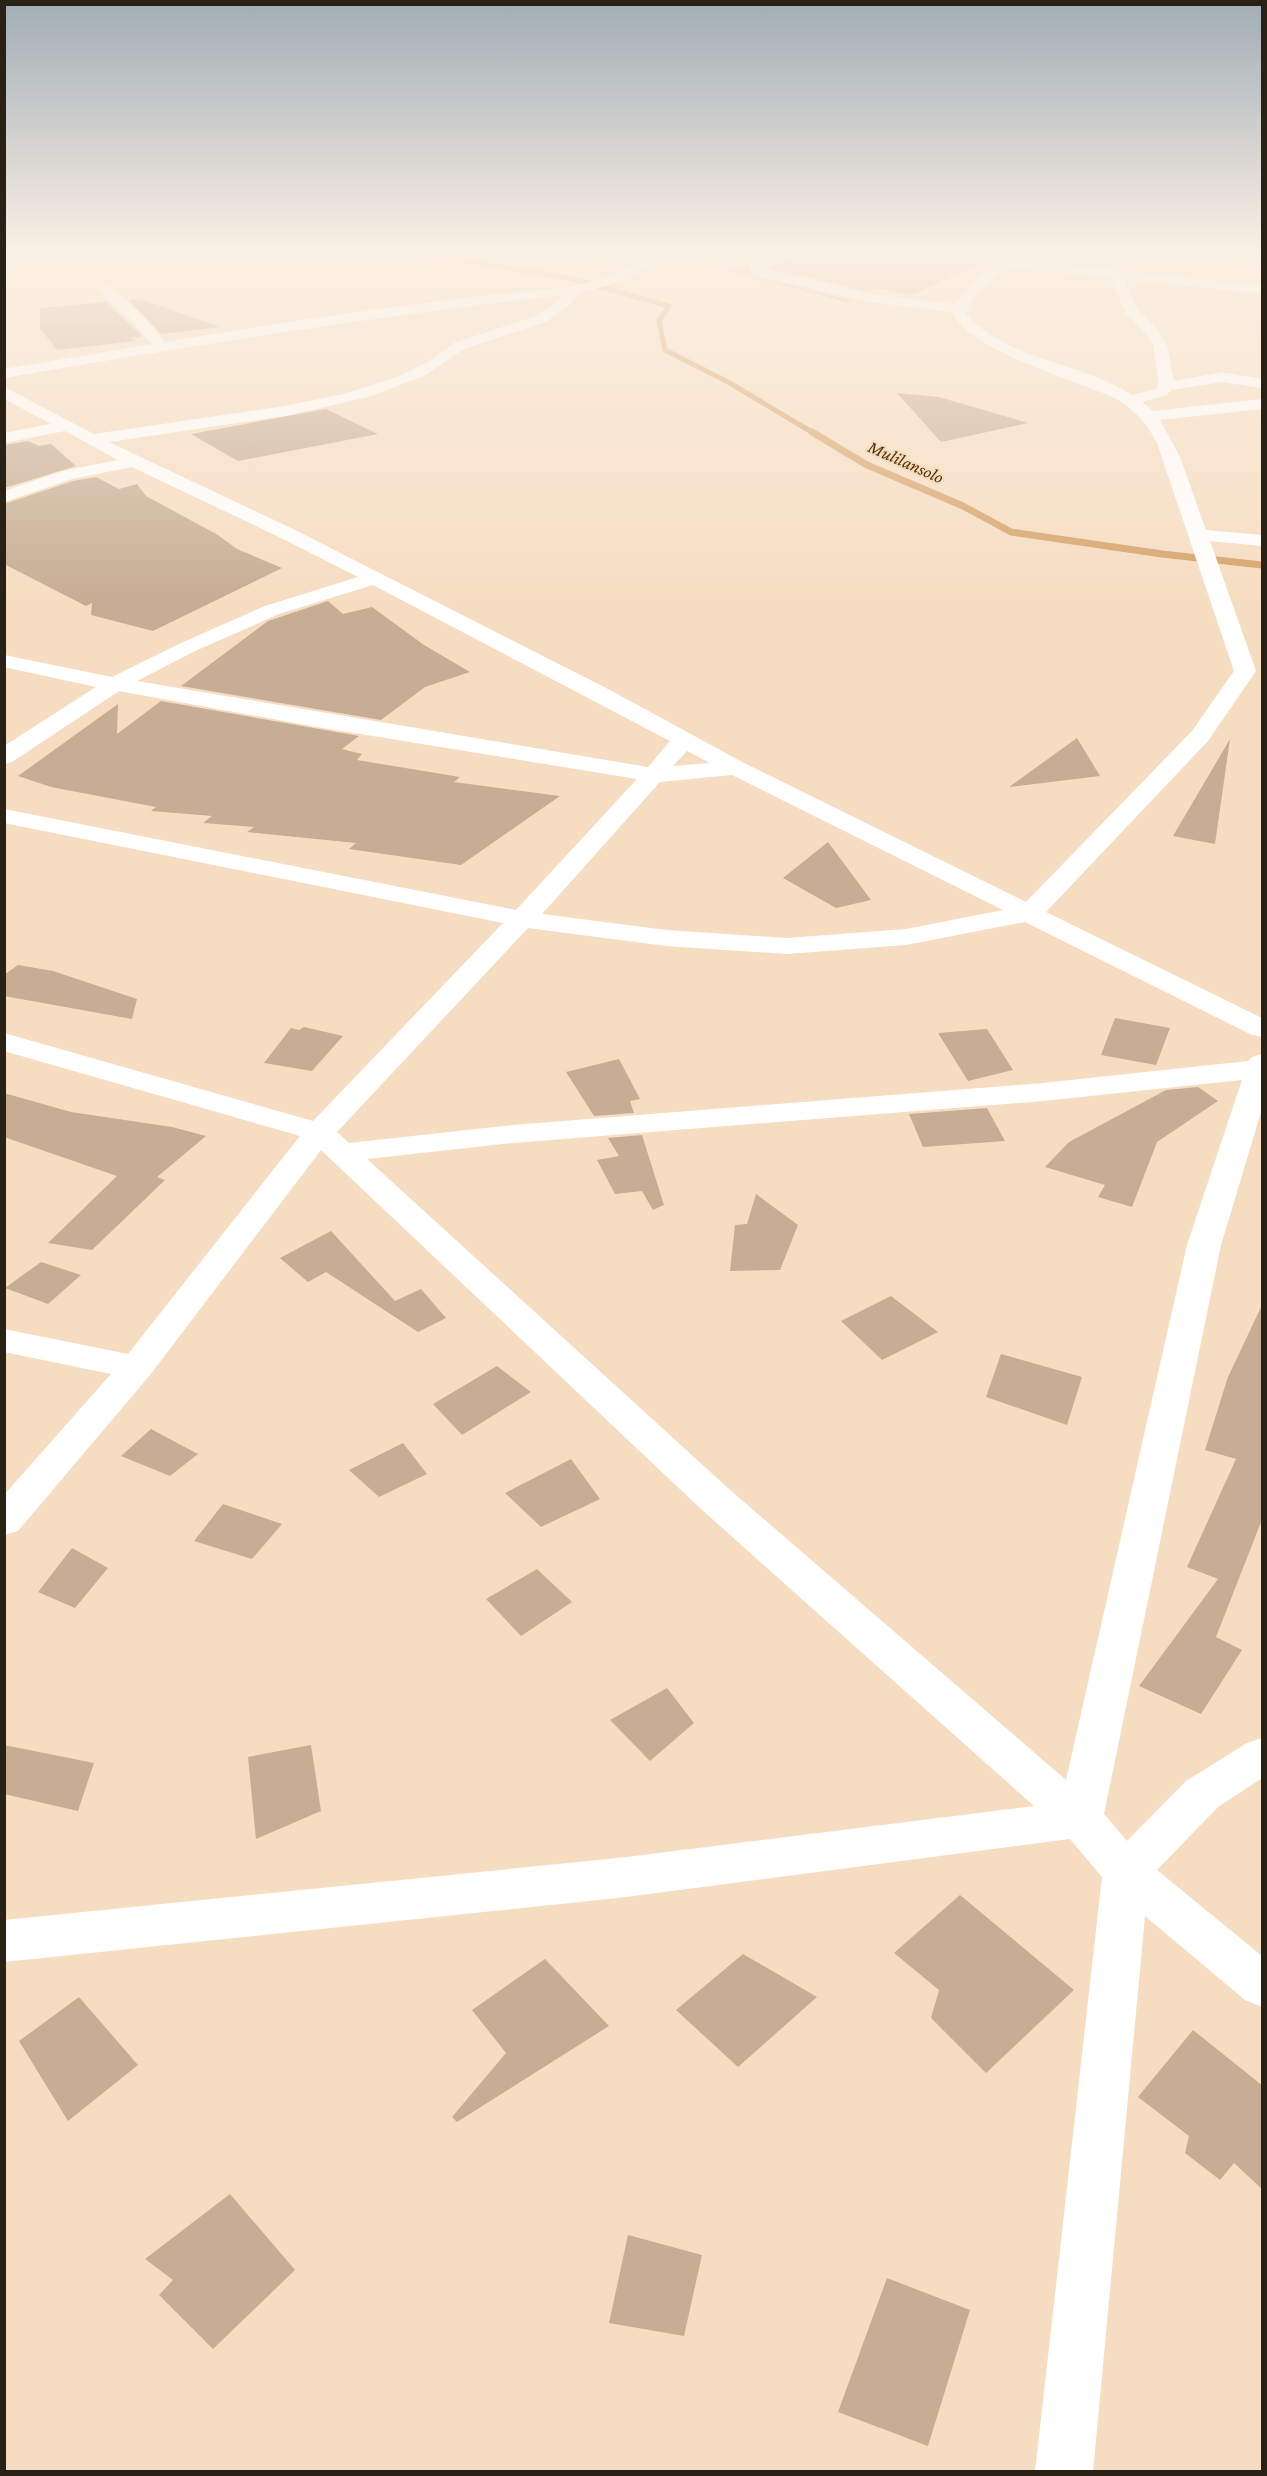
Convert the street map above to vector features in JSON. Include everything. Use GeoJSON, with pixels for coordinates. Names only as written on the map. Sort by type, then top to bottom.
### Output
{"type":"FeatureCollection","features":[{"type":"Feature","properties":{"kind":"street"},"geometry":{"type":"LineString","coordinates":[[92,439],[297,409],[362,394],[420,371]]}},
{"type":"Feature","properties":{"kind":"street"},"geometry":{"type":"LineString","coordinates":[[4,816],[522,919],[666,938],[787,946],[906,937],[1030,913],[1200,736],[1254,672],[1173,460],[1156,426],[1149,416],[1130,400],[1062,371]]}},
{"type":"Feature","properties":{"kind":"street"},"geometry":{"type":"LineString","coordinates":[[1164,371],[1166,387]]}},
{"type":"Feature","properties":{"kind":"street"},"geometry":{"type":"LineString","coordinates":[[1130,400],[1154,395],[1166,387],[1208,378],[1222,377],[1263,383]]}},
{"type":"Feature","properties":{"kind":"street"},"geometry":{"type":"LineString","coordinates":[[4,392],[135,462],[288,534],[600,694],[736,768],[1030,913],[1262,1054]]}},
{"type":"Feature","properties":{"kind":"street"},"geometry":{"type":"LineString","coordinates":[[1149,416],[1263,404]]}},
{"type":"Feature","properties":{"kind":"street"},"geometry":{"type":"LineString","coordinates":[[4,438],[66,426]]}},
{"type":"Feature","properties":{"kind":"street"},"geometry":{"type":"LineString","coordinates":[[4,497],[68,475],[135,462]]}},
{"type":"Feature","properties":{"kind":"street"},"geometry":{"type":"LineString","coordinates":[[1206,551],[1263,540]]}},
{"type":"Feature","properties":{"kind":"street"},"geometry":{"type":"LineString","coordinates":[[4,757],[115,684],[188,647],[272,610],[372,579]]}},
{"type":"Feature","properties":{"kind":"street"},"geometry":{"type":"LineString","coordinates":[[4,661],[115,684],[317,720],[654,775],[736,768]]}},
{"type":"Feature","properties":{"kind":"street"},"geometry":{"type":"LineString","coordinates":[[4,1521],[522,919],[683,741]]}},
{"type":"Feature","properties":{"kind":"street"},"geometry":{"type":"LineString","coordinates":[[4,1042],[330,1142],[513,1134],[1043,1092],[1262,1054]]}},
{"type":"Feature","properties":{"kind":"street"},"geometry":{"type":"LineString","coordinates":[[1080,1819],[1204,1245],[1262,1054]]}},
{"type":"Feature","properties":{"kind":"street"},"geometry":{"type":"LineString","coordinates":[[330,1142],[715,1499],[1080,1819],[1126,1872],[1263,1985]]}},
{"type":"Feature","properties":{"kind":"street"},"geometry":{"type":"LineString","coordinates":[[4,1340],[78,1357],[137,1367]]}},
{"type":"Feature","properties":{"kind":"street"},"geometry":{"type":"LineString","coordinates":[[1064,2472],[1126,1872],[1202,1794],[1263,1756]]}},
{"type":"Feature","properties":{"kind":"street"},"geometry":{"type":"LineString","coordinates":[[4,1941],[618,1878],[1080,1819]]}},
{"type":"Feature","properties":{"kind":"building"},"geometry":{"type":"Polygon","coordinates":[[[897,393],[939,397],[1028,423],[941,442],[897,393]]]}},
{"type":"Feature","properties":{"kind":"building"},"geometry":{"type":"Polygon","coordinates":[[[326,409],[378,434],[238,461],[191,434],[326,409]]]}},
{"type":"Feature","properties":{"kind":"building"},"geometry":{"type":"Polygon","coordinates":[[[28,441],[39,446],[51,444],[76,466],[4,488],[4,445],[28,441]]]}},
{"type":"Feature","properties":{"kind":"building"},"geometry":{"type":"Polygon","coordinates":[[[96,477],[119,489],[137,484],[146,496],[218,535],[237,549],[282,568],[153,631],[91,615],[92,603],[86,606],[4,564],[4,504],[73,481],[96,477]]]}},
{"type":"Feature","properties":{"kind":"building"},"geometry":{"type":"Polygon","coordinates":[[[328,601],[343,614],[372,607],[424,645],[470,672],[425,687],[381,720],[181,686],[268,621],[328,601]]]}},
{"type":"Feature","properties":{"kind":"building"},"geometry":{"type":"Polygon","coordinates":[[[161,701],[359,736],[342,749],[362,754],[357,760],[460,777],[454,782],[560,796],[461,865],[349,849],[356,843],[247,832],[254,827],[203,823],[212,816],[151,811],[156,807],[51,787],[18,776],[118,704],[117,734],[161,701]]]}},
{"type":"Feature","properties":{"kind":"building"},"geometry":{"type":"Polygon","coordinates":[[[1077,738],[1100,776],[1009,787],[1077,738]]]}},
{"type":"Feature","properties":{"kind":"building"},"geometry":{"type":"Polygon","coordinates":[[[1230,739],[1215,844],[1173,836],[1230,739]]]}},
{"type":"Feature","properties":{"kind":"building"},"geometry":{"type":"Polygon","coordinates":[[[828,842],[871,900],[836,908],[783,878],[828,842]]]}},
{"type":"Feature","properties":{"kind":"building"},"geometry":{"type":"Polygon","coordinates":[[[18,965],[53,971],[137,999],[132,1019],[4,996],[4,975],[18,965]]]}},
{"type":"Feature","properties":{"kind":"building"},"geometry":{"type":"Polygon","coordinates":[[[1115,1018],[1170,1028],[1156,1065],[1101,1055],[1115,1018]]]}},
{"type":"Feature","properties":{"kind":"building"},"geometry":{"type":"Polygon","coordinates":[[[304,1027],[343,1036],[312,1071],[264,1063],[291,1028],[299,1030],[304,1027]]]}},
{"type":"Feature","properties":{"kind":"building"},"geometry":{"type":"Polygon","coordinates":[[[987,1029],[1013,1070],[968,1081],[938,1033],[987,1029]]]}},
{"type":"Feature","properties":{"kind":"building"},"geometry":{"type":"Polygon","coordinates":[[[619,1059],[640,1099],[630,1101],[634,1113],[594,1116],[566,1072],[619,1059]]]}},
{"type":"Feature","properties":{"kind":"building"},"geometry":{"type":"Polygon","coordinates":[[[1198,1087],[1218,1101],[1157,1142],[1132,1207],[1098,1197],[1105,1185],[1045,1167],[1069,1142],[1166,1090],[1198,1087]]]}},
{"type":"Feature","properties":{"kind":"building"},"geometry":{"type":"Polygon","coordinates":[[[4,1093],[71,1112],[172,1127],[206,1136],[157,1177],[165,1180],[92,1250],[48,1243],[117,1176],[4,1137],[4,1093]]]}},
{"type":"Feature","properties":{"kind":"building"},"geometry":{"type":"Polygon","coordinates":[[[987,1108],[1005,1141],[923,1147],[909,1114],[987,1108]]]}},
{"type":"Feature","properties":{"kind":"building"},"geometry":{"type":"Polygon","coordinates":[[[642,1135],[664,1205],[653,1210],[642,1191],[615,1194],[597,1160],[619,1156],[608,1138],[642,1135]]]}},
{"type":"Feature","properties":{"kind":"building"},"geometry":{"type":"Polygon","coordinates":[[[756,1194],[798,1225],[780,1270],[730,1271],[735,1225],[747,1224],[756,1194]]]}},
{"type":"Feature","properties":{"kind":"building"},"geometry":{"type":"Polygon","coordinates":[[[331,1231],[395,1301],[421,1289],[446,1318],[418,1332],[326,1272],[308,1282],[280,1258],[331,1231]]]}},
{"type":"Feature","properties":{"kind":"building"},"geometry":{"type":"Polygon","coordinates":[[[41,1262],[81,1275],[48,1304],[5,1288],[41,1262]]]}},
{"type":"Feature","properties":{"kind":"building"},"geometry":{"type":"Polygon","coordinates":[[[891,1296],[938,1332],[882,1360],[841,1321],[891,1296]]]}},
{"type":"Feature","properties":{"kind":"building"},"geometry":{"type":"Polygon","coordinates":[[[1263,1303],[1263,1517],[1216,1637],[1242,1650],[1201,1714],[1139,1686],[1218,1579],[1187,1567],[1236,1459],[1205,1450],[1228,1377],[1263,1303]]]}},
{"type":"Feature","properties":{"kind":"building"},"geometry":{"type":"Polygon","coordinates":[[[1001,1354],[1082,1377],[1067,1425],[986,1397],[1001,1354]]]}},
{"type":"Feature","properties":{"kind":"building"},"geometry":{"type":"Polygon","coordinates":[[[497,1366],[531,1392],[462,1435],[433,1404],[497,1366]]]}},
{"type":"Feature","properties":{"kind":"building"},"geometry":{"type":"Polygon","coordinates":[[[151,1429],[198,1454],[170,1476],[121,1456],[151,1429]]]}},
{"type":"Feature","properties":{"kind":"building"},"geometry":{"type":"Polygon","coordinates":[[[403,1443],[427,1474],[379,1497],[349,1470],[403,1443]]]}},
{"type":"Feature","properties":{"kind":"building"},"geometry":{"type":"Polygon","coordinates":[[[571,1459],[600,1499],[541,1527],[505,1493],[571,1459]]]}},
{"type":"Feature","properties":{"kind":"building"},"geometry":{"type":"Polygon","coordinates":[[[223,1504],[282,1524],[252,1559],[194,1541],[223,1504]]]}},
{"type":"Feature","properties":{"kind":"building"},"geometry":{"type":"Polygon","coordinates":[[[72,1548],[108,1568],[75,1608],[38,1592],[72,1548]]]}},
{"type":"Feature","properties":{"kind":"building"},"geometry":{"type":"Polygon","coordinates":[[[537,1569],[572,1602],[521,1636],[486,1599],[537,1569]]]}},
{"type":"Feature","properties":{"kind":"building"},"geometry":{"type":"Polygon","coordinates":[[[667,1688],[694,1723],[650,1761],[610,1720],[667,1688]]]}},
{"type":"Feature","properties":{"kind":"building"},"geometry":{"type":"Polygon","coordinates":[[[4,1745],[94,1763],[78,1811],[4,1794],[4,1745]]]}},
{"type":"Feature","properties":{"kind":"building"},"geometry":{"type":"Polygon","coordinates":[[[311,1745],[321,1811],[256,1839],[248,1757],[311,1745]]]}},
{"type":"Feature","properties":{"kind":"building"},"geometry":{"type":"Polygon","coordinates":[[[960,1895],[1074,1990],[986,2073],[931,2018],[939,1990],[894,1953],[960,1895]]]}},
{"type":"Feature","properties":{"kind":"building"},"geometry":{"type":"Polygon","coordinates":[[[743,1954],[817,1997],[738,2067],[676,2010],[743,1954]]]}},
{"type":"Feature","properties":{"kind":"building"},"geometry":{"type":"Polygon","coordinates":[[[545,1959],[609,2026],[457,2122],[452,2117],[506,2053],[472,2010],[545,1959]]]}},
{"type":"Feature","properties":{"kind":"building"},"geometry":{"type":"Polygon","coordinates":[[[79,1997],[138,2065],[68,2121],[19,2041],[79,1997]]]}},
{"type":"Feature","properties":{"kind":"building"},"geometry":{"type":"Polygon","coordinates":[[[1193,2030],[1263,2086],[1263,2190],[1234,2163],[1220,2180],[1185,2153],[1189,2136],[1138,2097],[1193,2030]]]}},
{"type":"Feature","properties":{"kind":"building"},"geometry":{"type":"Polygon","coordinates":[[[230,2194],[295,2270],[213,2349],[159,2295],[173,2280],[145,2259],[230,2194]]]}},
{"type":"Feature","properties":{"kind":"building"},"geometry":{"type":"Polygon","coordinates":[[[628,2235],[702,2255],[684,2336],[609,2323],[628,2235]]]}},
{"type":"Feature","properties":{"kind":"building"},"geometry":{"type":"Polygon","coordinates":[[[887,2278],[970,2310],[928,2446],[838,2412],[887,2278]]]}},
{"type":"Feature","properties":{"kind":"waterway","name":"Mulilansolo"},"geometry":{"type":"LineString","coordinates":[[705,371],[815,434]]}},
{"type":"Feature","properties":{"kind":"waterway","name":"Mulilansolo"},"geometry":{"type":"LineString","coordinates":[[812,432],[867,465],[963,506],[1011,532],[1162,554],[1262,565]]}}]}
